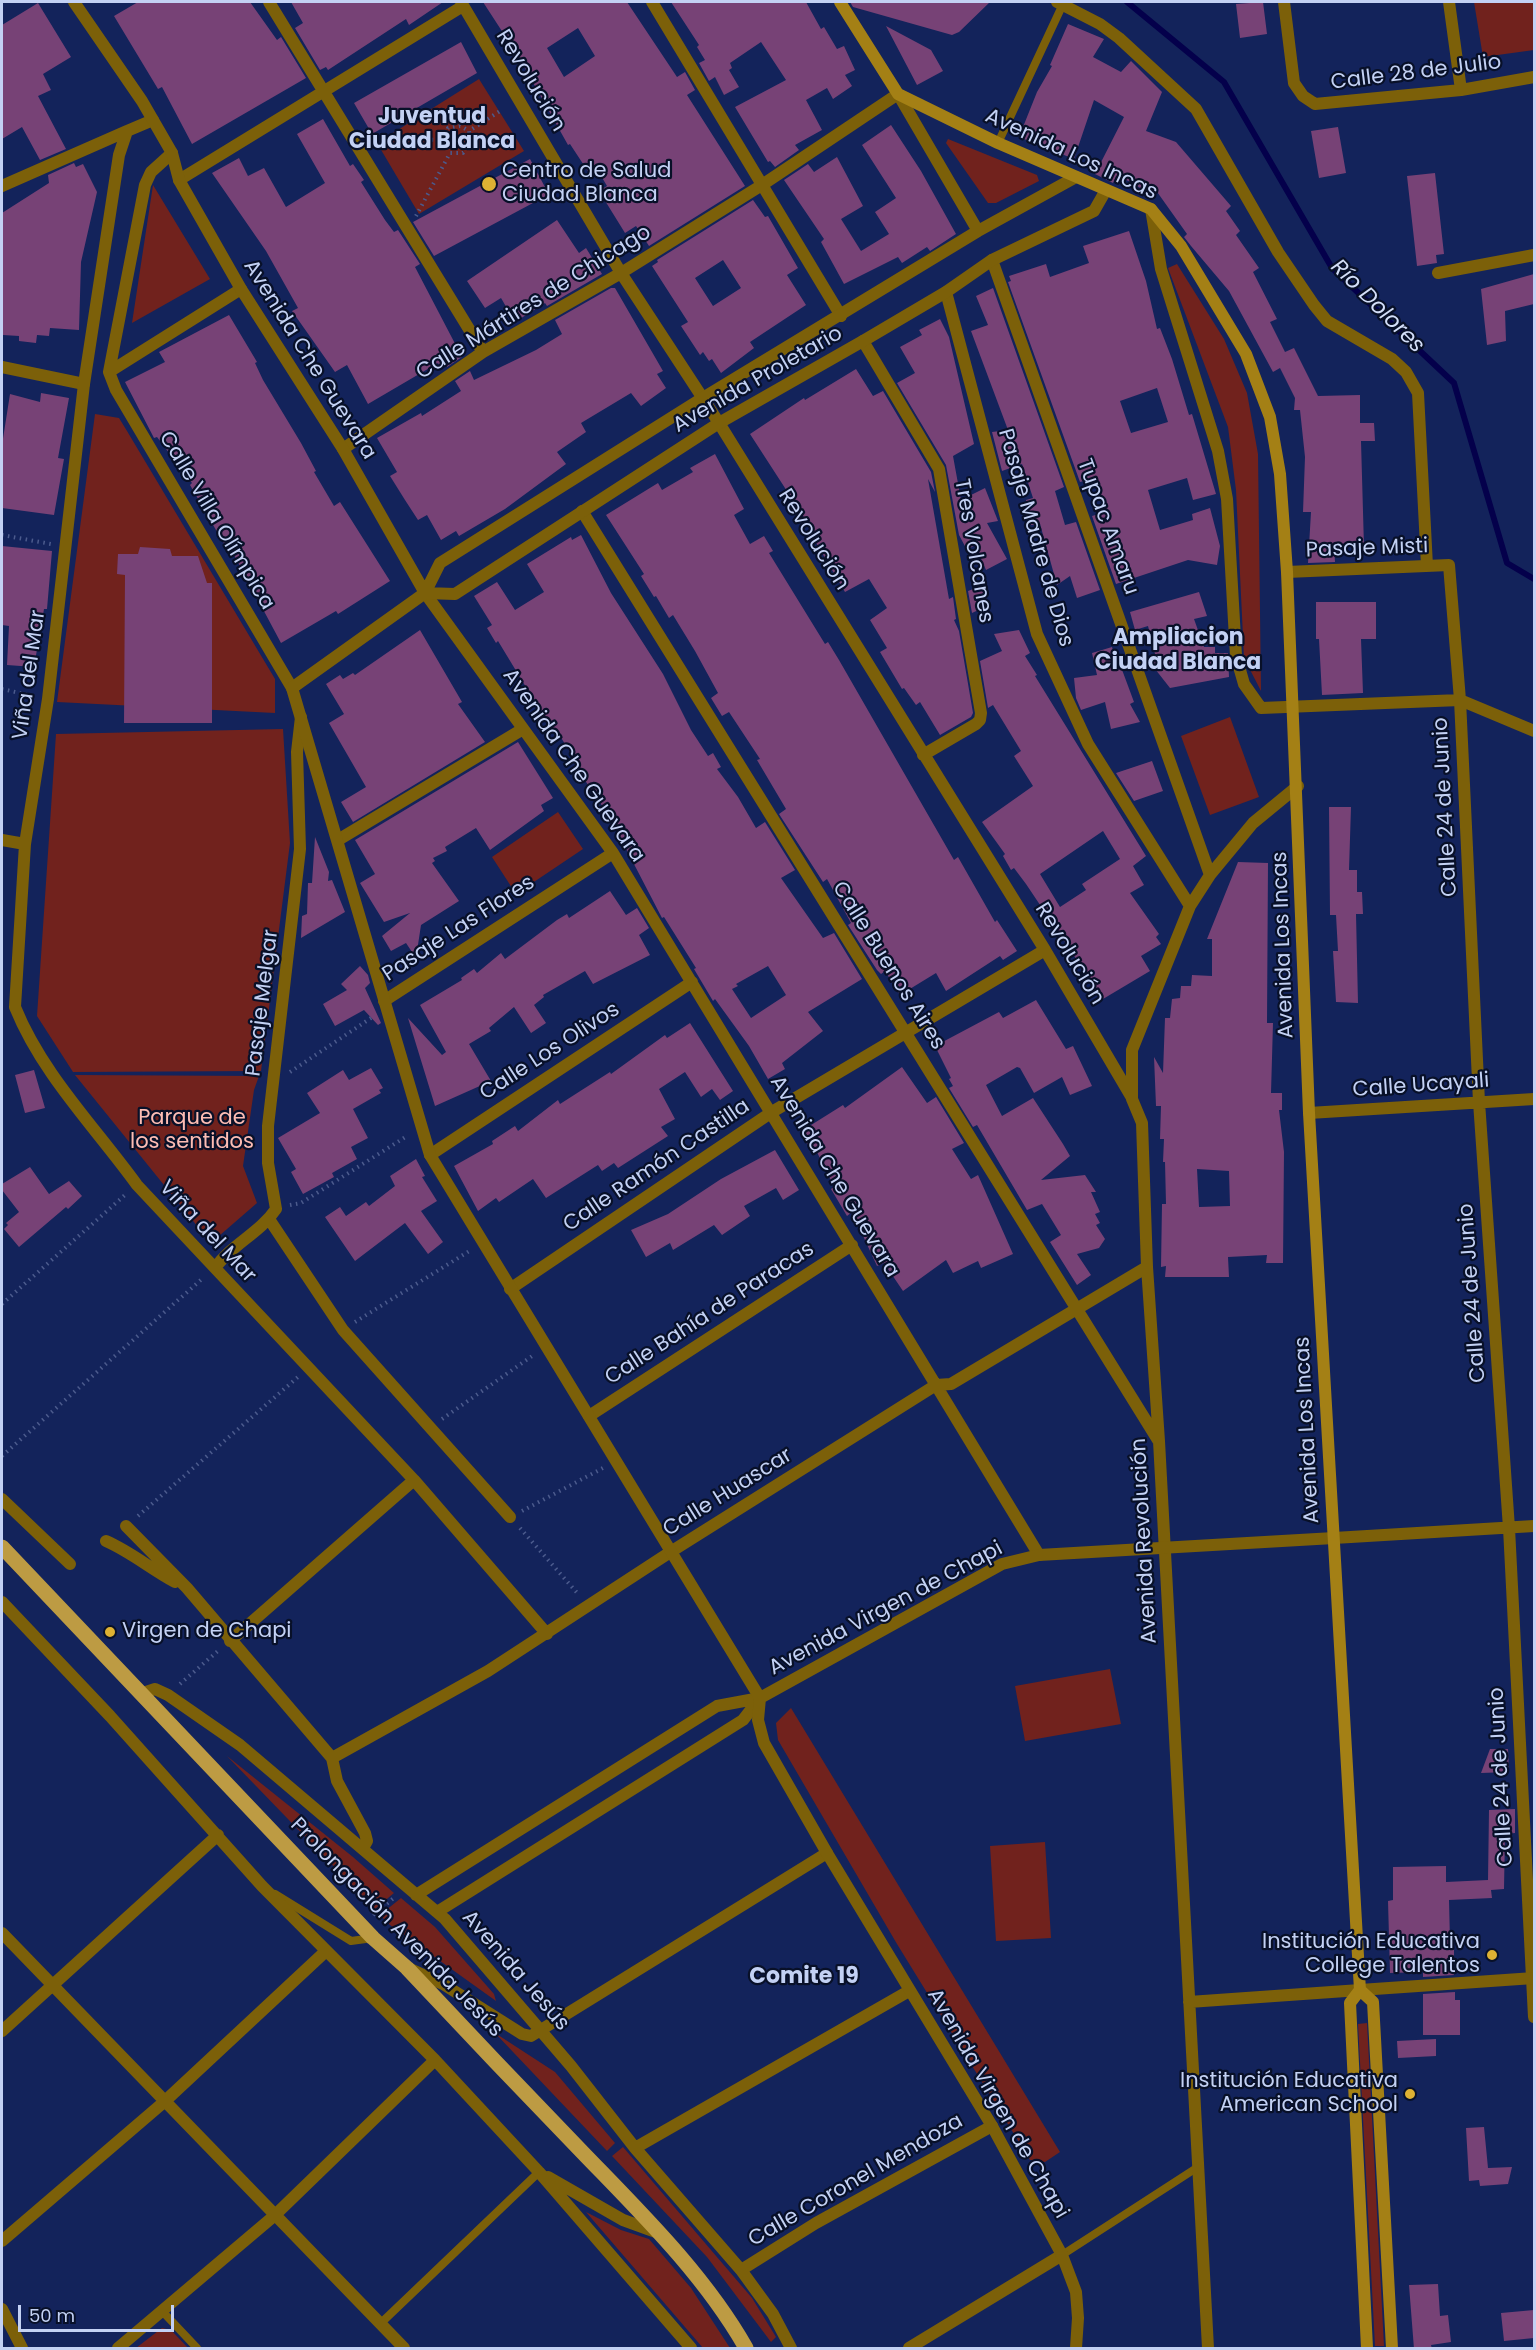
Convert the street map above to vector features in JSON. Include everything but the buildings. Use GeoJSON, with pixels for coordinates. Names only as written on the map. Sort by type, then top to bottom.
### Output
{"type":"FeatureCollection","features":[{"type":"Feature","properties":{"kind":"main road"},"geometry":{"type":"LineString","coordinates":[[840,2],[898,94]]}},
{"type":"Feature","properties":{"kind":"main road","name":"Avenida Los Incas"},"geometry":{"type":"LineString","coordinates":[[898,94],[998,142],[1151,209],[1181,246],[1246,354],[1270,417],[1280,474],[1287,572],[1298,786],[1309,1113],[1360,1990],[1350,2003],[1367,2349]]}},
{"type":"Feature","properties":{"kind":"main road","name":"Prolongación Avenida Jesús"},"geometry":{"type":"LineString","coordinates":[[2,1547],[373,1938],[407,1968],[656,2232],[726,2312],[746,2349]]}},
{"type":"Feature","properties":{"kind":"main road","name":"Avenida Los Incas"},"geometry":{"type":"LineString","coordinates":[[1360,1990],[1373,2002],[1392,2349]]}},
{"type":"Feature","properties":{"kind":"street","name":"Avenida Che Guevara"},"geometry":{"type":"LineString","coordinates":[[74,2],[153,120],[172,153],[179,180],[240,289],[344,449],[425,593],[613,853],[1039,1555]]}},
{"type":"Feature","properties":{"kind":"street"},"geometry":{"type":"LineString","coordinates":[[270,2],[483,352]]}},
{"type":"Feature","properties":{"kind":"street"},"geometry":{"type":"LineString","coordinates":[[652,2],[841,316]]}},
{"type":"Feature","properties":{"kind":"street","name":"Calle 28 de Julio"},"geometry":{"type":"LineString","coordinates":[[1284,2],[1294,83],[1303,96],[1315,104],[1461,90],[1534,77]]}},
{"type":"Feature","properties":{"kind":"street"},"geometry":{"type":"LineString","coordinates":[[1449,2],[1461,90]]}},
{"type":"Feature","properties":{"kind":"street"},"geometry":{"type":"LineString","coordinates":[[1060,3],[1100,24],[1119,38],[1196,109],[1278,252],[1314,305],[1327,321],[1392,358],[1406,372],[1418,393],[1427,566]]}},
{"type":"Feature","properties":{"kind":"street"},"geometry":{"type":"LineString","coordinates":[[179,180],[325,93],[462,4]]}},
{"type":"Feature","properties":{"kind":"street","name":"Revolución"},"geometry":{"type":"LineString","coordinates":[[462,4],[621,273],[718,423],[1045,950],[1132,1099]]}},
{"type":"Feature","properties":{"kind":"street"},"geometry":{"type":"LineString","coordinates":[[898,94],[978,231]]}},
{"type":"Feature","properties":{"kind":"street","name":"Calle Mártires de Chicago"},"geometry":{"type":"LineString","coordinates":[[344,449],[483,352],[621,273],[762,185],[898,94]]}},
{"type":"Feature","properties":{"kind":"street"},"geometry":{"type":"LineString","coordinates":[[2,186],[153,120]]}},
{"type":"Feature","properties":{"kind":"street","name":"Viña del Mar"},"geometry":{"type":"LineString","coordinates":[[128,131],[119,155],[84,384],[48,699],[25,844],[15,1007],[24,1028],[64,1092],[106,1142],[137,1185],[307,1369],[414,1480],[547,1634]]}},
{"type":"Feature","properties":{"kind":"street"},"geometry":{"type":"LineString","coordinates":[[109,372],[145,184],[151,172],[172,153]]}},
{"type":"Feature","properties":{"kind":"street","name":"Avenida Proletario"},"geometry":{"type":"LineString","coordinates":[[292,688],[425,593],[441,563],[701,399],[978,231],[1076,177]]}},
{"type":"Feature","properties":{"kind":"street","name":"Avenida Proletario"},"geometry":{"type":"LineString","coordinates":[[425,593],[455,594],[718,423],[946,292],[992,260],[1094,211],[1106,190]]}},
{"type":"Feature","properties":{"kind":"street"},"geometry":{"type":"LineString","coordinates":[[1151,209],[1161,269],[1218,451],[1227,499],[1236,656],[1244,684],[1261,708],[1460,700],[1534,731]]}},
{"type":"Feature","properties":{"kind":"street"},"geometry":{"type":"LineString","coordinates":[[1438,273],[1534,255]]}},
{"type":"Feature","properties":{"kind":"street","name":"Tupac Amaru"},"geometry":{"type":"LineString","coordinates":[[992,260],[1210,874]]}},
{"type":"Feature","properties":{"kind":"street"},"geometry":{"type":"LineString","coordinates":[[109,372],[240,289]]}},
{"type":"Feature","properties":{"kind":"street","name":"Pasaje Madre de Dios"},"geometry":{"type":"LineString","coordinates":[[946,292],[1037,634],[1088,744],[1190,906]]}},
{"type":"Feature","properties":{"kind":"street","name":"Tres Volcanes"},"geometry":{"type":"LineString","coordinates":[[863,341],[939,469],[981,713],[980,720],[976,724],[923,755]]}},
{"type":"Feature","properties":{"kind":"street"},"geometry":{"type":"LineString","coordinates":[[2,367],[84,384]]}},
{"type":"Feature","properties":{"kind":"street","name":"Calle Villa Olímpica"},"geometry":{"type":"LineString","coordinates":[[109,372],[116,390],[292,688],[302,715],[430,1155],[481,1243],[672,1551],[760,1698]]}},
{"type":"Feature","properties":{"kind":"street","name":"Calle Buenos Aires"},"geometry":{"type":"LineString","coordinates":[[582,510],[1159,1442]]}},
{"type":"Feature","properties":{"kind":"street","name":"Pasaje Misti"},"geometry":{"type":"LineString","coordinates":[[1287,572],[1449,565]]}},
{"type":"Feature","properties":{"kind":"street","name":"Calle 24 de Junio"},"geometry":{"type":"LineString","coordinates":[[1449,565],[1460,700],[1479,1102],[1509,1528],[1534,1978],[1534,2018]]}},
{"type":"Feature","properties":{"kind":"street","name":"Pasaje Melgar"},"geometry":{"type":"LineString","coordinates":[[269,1220],[276,1209],[268,1163],[273,1084],[300,849],[297,752],[302,715]]}},
{"type":"Feature","properties":{"kind":"street"},"geometry":{"type":"LineString","coordinates":[[338,840],[523,729]]}},
{"type":"Feature","properties":{"kind":"street","name":"Avenida Revolución"},"geometry":{"type":"LineString","coordinates":[[1208,2349],[1159,1442],[1147,1268],[1142,1123],[1132,1099],[1132,1050],[1190,906],[1210,874],[1253,823],[1298,786]]}},
{"type":"Feature","properties":{"kind":"street"},"geometry":{"type":"LineString","coordinates":[[2,840],[25,844]]}},
{"type":"Feature","properties":{"kind":"street","name":"Pasaje Las Flores"},"geometry":{"type":"LineString","coordinates":[[384,1001],[613,853]]}},
{"type":"Feature","properties":{"kind":"street","name":"Calle Ramón Castilla"},"geometry":{"type":"LineString","coordinates":[[510,1289],[772,1112],[1045,950]]}},
{"type":"Feature","properties":{"kind":"street","name":"Calle Los Olivos"},"geometry":{"type":"LineString","coordinates":[[430,1155],[692,982]]}},
{"type":"Feature","properties":{"kind":"street","name":"Calle Ucayali"},"geometry":{"type":"LineString","coordinates":[[1309,1113],[1534,1099]]}},
{"type":"Feature","properties":{"kind":"street"},"geometry":{"type":"LineString","coordinates":[[215,1268],[225,1254],[269,1220],[343,1330],[510,1517]]}},
{"type":"Feature","properties":{"kind":"street","name":"Calle Bahía de Paracas"},"geometry":{"type":"LineString","coordinates":[[589,1416],[852,1245]]}},
{"type":"Feature","properties":{"kind":"street","name":"Calle Huascar"},"geometry":{"type":"LineString","coordinates":[[332,1758],[488,1671],[672,1551],[936,1385],[951,1384],[1147,1268]]}},
{"type":"Feature","properties":{"kind":"street"},"geometry":{"type":"LineString","coordinates":[[230,1641],[414,1480]]}},
{"type":"Feature","properties":{"kind":"street"},"geometry":{"type":"LineString","coordinates":[[2,1498],[70,1564]]}},
{"type":"Feature","properties":{"kind":"street"},"geometry":{"type":"LineString","coordinates":[[126,1526],[187,1588],[332,1758],[338,1781],[365,1833],[367,1841],[363,1848]]}},
{"type":"Feature","properties":{"kind":"street","name":"Avenida Virgen de Chapi"},"geometry":{"type":"LineString","coordinates":[[416,1895],[717,1706],[760,1698],[1002,1564],[1039,1555],[1534,1526]]}},
{"type":"Feature","properties":{"kind":"street"},"geometry":{"type":"LineString","coordinates":[[106,1541],[130,1552],[155,1571],[187,1588]]}},
{"type":"Feature","properties":{"kind":"street"},"geometry":{"type":"LineString","coordinates":[[2,1604],[110,1716],[262,1886],[435,2060],[539,2172],[691,2349]]}},
{"type":"Feature","properties":{"kind":"street"},"geometry":{"type":"LineString","coordinates":[[143,1693],[155,1689],[168,1695]]}},
{"type":"Feature","properties":{"kind":"street","name":"Avenida Jesús"},"geometry":{"type":"LineString","coordinates":[[168,1695],[240,1745],[437,1911],[541,2032],[635,2148],[741,2270],[773,2314],[792,2349]]}},
{"type":"Feature","properties":{"kind":"street","name":"Avenida Virgen de Chapi"},"geometry":{"type":"LineString","coordinates":[[760,1698],[758,1720],[764,1743],[909,1991],[992,2126],[1062,2255],[1076,2292],[1078,2318],[1076,2349]]}},
{"type":"Feature","properties":{"kind":"street","name":"Avenida Virgen de Chapi"},"geometry":{"type":"LineString","coordinates":[[437,1911],[743,1720],[760,1698]]}},
{"type":"Feature","properties":{"kind":"street"},"geometry":{"type":"LineString","coordinates":[[2,2031],[218,1835]]}},
{"type":"Feature","properties":{"kind":"street"},"geometry":{"type":"LineString","coordinates":[[407,1968],[443,1984],[522,2034],[531,2036],[541,2032],[827,1853]]}},
{"type":"Feature","properties":{"kind":"street"},"geometry":{"type":"LineString","coordinates":[[2,1933],[404,2349]]}},
{"type":"Feature","properties":{"kind":"street"},"geometry":{"type":"LineString","coordinates":[[2,2241],[164,2102],[326,1951]]}},
{"type":"Feature","properties":{"kind":"street"},"geometry":{"type":"LineString","coordinates":[[1189,2001],[1534,1978]]}},
{"type":"Feature","properties":{"kind":"street"},"geometry":{"type":"LineString","coordinates":[[635,2148],[909,1991]]}},
{"type":"Feature","properties":{"kind":"street"},"geometry":{"type":"LineString","coordinates":[[118,2349],[274,2216],[435,2060]]}},
{"type":"Feature","properties":{"kind":"street","name":"Calle Coronel Mendoza"},"geometry":{"type":"LineString","coordinates":[[741,2270],[816,2223],[992,2126]]}},
{"type":"Feature","properties":{"kind":"street"},"geometry":{"type":"LineString","coordinates":[[539,2172],[623,2220],[656,2232]]}},
{"type":"Feature","properties":{"kind":"street"},"geometry":{"type":"LineString","coordinates":[[909,2349],[1062,2255]]}},
{"type":"Feature","properties":{"kind":"street"},"geometry":{"type":"LineString","coordinates":[[2,2309],[22,2349]]}},
{"type":"Feature","properties":{"kind":"lane"},"geometry":{"type":"LineString","coordinates":[[998,142],[1060,3]]}},
{"type":"Feature","properties":{"kind":"lane"},"geometry":{"type":"LineString","coordinates":[[262,1886],[351,1941],[373,1938]]}},
{"type":"Feature","properties":{"kind":"lane"},"geometry":{"type":"LineString","coordinates":[[1062,2255],[1198,2167]]}},
{"type":"Feature","properties":{"kind":"lane"},"geometry":{"type":"LineString","coordinates":[[381,2323],[539,2172]]}},
{"type":"Feature","properties":{"kind":"lane"},"geometry":{"type":"LineString","coordinates":[[162,2311],[197,2349]]}},
{"type":"Feature","properties":{"kind":"path"},"geometry":{"type":"LineString","coordinates":[[470,131],[500,111]]}},
{"type":"Feature","properties":{"kind":"path"},"geometry":{"type":"LineString","coordinates":[[361,152],[386,139],[444,140],[448,128],[460,126],[470,131]]}},
{"type":"Feature","properties":{"kind":"path"},"geometry":{"type":"LineString","coordinates":[[405,223],[419,214],[450,153],[464,153],[471,144],[470,131]]}},
{"type":"Feature","properties":{"kind":"path"},"geometry":{"type":"LineString","coordinates":[[2,535],[67,547]]}},
{"type":"Feature","properties":{"kind":"path"},"geometry":{"type":"LineString","coordinates":[[2,689],[48,699]]}},
{"type":"Feature","properties":{"kind":"path","name":"Pasaje Las Flores"},"geometry":{"type":"LineString","coordinates":[[273,1084],[377,1014],[384,1001]]}},
{"type":"Feature","properties":{"kind":"path"},"geometry":{"type":"LineString","coordinates":[[301,1203],[421,1128]]}},
{"type":"Feature","properties":{"kind":"path"},"geometry":{"type":"LineString","coordinates":[[2,1304],[137,1185]]}},
{"type":"Feature","properties":{"kind":"path"},"geometry":{"type":"LineString","coordinates":[[343,1330],[481,1243]]}},
{"type":"Feature","properties":{"kind":"path"},"geometry":{"type":"LineString","coordinates":[[2,1456],[215,1268]]}},
{"type":"Feature","properties":{"kind":"path"},"geometry":{"type":"LineString","coordinates":[[429,1428],[546,1347]]}},
{"type":"Feature","properties":{"kind":"path"},"geometry":{"type":"LineString","coordinates":[[126,1526],[307,1369]]}},
{"type":"Feature","properties":{"kind":"path"},"geometry":{"type":"LineString","coordinates":[[589,1606],[510,1517],[616,1461]]}},
{"type":"Feature","properties":{"kind":"path"},"geometry":{"type":"LineString","coordinates":[[168,1695],[230,1641]]}},
{"type":"Feature","properties":{"kind":"path"},"geometry":{"type":"LineString","coordinates":[[373,1914],[399,1894]]}},
{"type":"Feature","properties":{"kind":"green space"},"geometry":{"type":"Polygon","coordinates":[[[1474,2],[1534,2],[1534,50],[1483,57],[1474,2]]]}},
{"type":"Feature","properties":{"kind":"green space"},"geometry":{"type":"Polygon","coordinates":[[[479,79],[524,151],[419,214],[377,143],[479,79]]]}},
{"type":"Feature","properties":{"kind":"green space"},"geometry":{"type":"Polygon","coordinates":[[[948,139],[1037,175],[1039,181],[996,203],[988,203],[946,143],[948,139]]]}},
{"type":"Feature","properties":{"kind":"green space"},"geometry":{"type":"Polygon","coordinates":[[[153,185],[210,279],[132,323],[153,185]]]}},
{"type":"Feature","properties":{"kind":"green space"},"geometry":{"type":"Polygon","coordinates":[[[1177,264],[1224,339],[1247,393],[1258,454],[1261,691],[1244,658],[1236,490],[1228,427],[1168,268],[1177,264]]]}},
{"type":"Feature","properties":{"kind":"green space"},"geometry":{"type":"Polygon","coordinates":[[[95,414],[119,418],[127,431],[275,679],[275,713],[57,702],[95,414]]]}},
{"type":"Feature","properties":{"kind":"green space"},"geometry":{"type":"Polygon","coordinates":[[[1230,717],[1259,797],[1210,815],[1181,736],[1230,717]]]}},
{"type":"Feature","properties":{"kind":"green space"},"geometry":{"type":"Polygon","coordinates":[[[283,729],[290,843],[261,1071],[73,1072],[37,1016],[56,734],[283,729]]]}},
{"type":"Feature","properties":{"kind":"green space"},"geometry":{"type":"Polygon","coordinates":[[[558,812],[583,849],[516,894],[492,857],[558,812]]]}},
{"type":"Feature","properties":{"kind":"green space","name":"Parque de los sentidos"},"geometry":{"type":"Polygon","coordinates":[[[75,1075],[259,1076],[254,1090],[243,1166],[257,1203],[219,1236],[202,1232],[75,1075]]]}},
{"type":"Feature","properties":{"kind":"green space"},"geometry":{"type":"Polygon","coordinates":[[[1110,1669],[1121,1724],[1025,1741],[1015,1686],[1110,1669]]]}},
{"type":"Feature","properties":{"kind":"green space"},"geometry":{"type":"Polygon","coordinates":[[[791,1708],[1060,2152],[1045,2162],[1030,2160],[897,1944],[778,1740],[776,1723],[791,1708]]]}},
{"type":"Feature","properties":{"kind":"green space"},"geometry":{"type":"Polygon","coordinates":[[[227,1756],[353,1857],[394,1893],[375,1909],[227,1756]]]}},
{"type":"Feature","properties":{"kind":"green space"},"geometry":{"type":"Polygon","coordinates":[[[1045,1842],[1051,1938],[996,1941],[990,1846],[1045,1842]]]}},
{"type":"Feature","properties":{"kind":"green space"},"geometry":{"type":"Polygon","coordinates":[[[401,1898],[435,1927],[494,1994],[496,2001],[390,1925],[380,1915],[401,1898]]]}},
{"type":"Feature","properties":{"kind":"green space"},"geometry":{"type":"Polygon","coordinates":[[[1367,2023],[1384,2346],[1375,2346],[1358,2024],[1367,2023]]]}},
{"type":"Feature","properties":{"kind":"green space"},"geometry":{"type":"Polygon","coordinates":[[[495,2033],[555,2072],[615,2143],[607,2151],[495,2033]]]}},
{"type":"Feature","properties":{"kind":"green space"},"geometry":{"type":"Polygon","coordinates":[[[623,2147],[752,2298],[776,2337],[771,2342],[707,2257],[612,2156],[623,2147]]]}},
{"type":"Feature","properties":{"kind":"green space"},"geometry":{"type":"Polygon","coordinates":[[[586,2212],[621,2230],[649,2239],[691,2288],[730,2348],[703,2348],[586,2212]]]}},
{"type":"Feature","properties":{"kind":"green space"},"geometry":{"type":"Polygon","coordinates":[[[162,2328],[171,2330],[188,2348],[136,2348],[162,2328]]]}},
{"type":"Feature","properties":{"kind":"waterway","name":"Río Dolores"},"geometry":{"type":"LineString","coordinates":[[1127,2],[1224,82],[1332,268],[1454,383],[1507,563],[1534,579]]}},
{"type":"Feature","properties":{"kind":"place","name":"Centro de Salud Ciudad Blanca"},"geometry":{"type":"Point","coordinates":[489,184]}},
{"type":"Feature","properties":{"kind":"place","name":"Virgen de Chapi"},"geometry":{"type":"Point","coordinates":[110,1632]}},
{"type":"Feature","properties":{"kind":"place","name":"Institución Educativa College Talentos"},"geometry":{"type":"Point","coordinates":[1492,1955]}},
{"type":"Feature","properties":{"kind":"place","name":"Institución Educativa American School"},"geometry":{"type":"Point","coordinates":[1410,2094]}},
{"type":"Feature","properties":{"kind":"district","name":"Juventud Ciudad Blanca"},"geometry":{"type":"Point","coordinates":[432,130]}},
{"type":"Feature","properties":{"kind":"district","name":"Ampliacion Ciudad Blanca"},"geometry":{"type":"Point","coordinates":[1178,650]}},
{"type":"Feature","properties":{"kind":"district","name":"Comite 19"},"geometry":{"type":"Point","coordinates":[804,1977]}}]}
